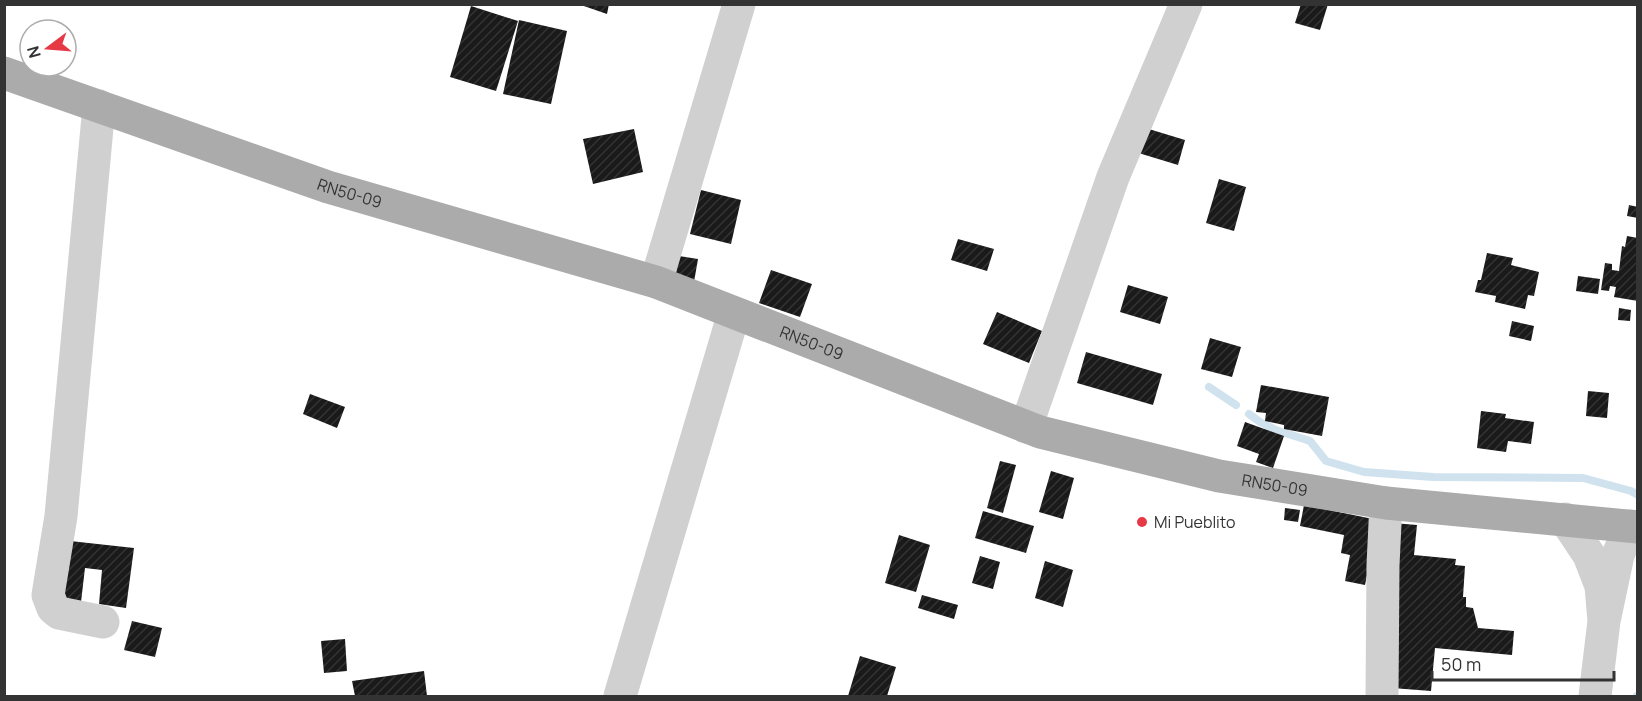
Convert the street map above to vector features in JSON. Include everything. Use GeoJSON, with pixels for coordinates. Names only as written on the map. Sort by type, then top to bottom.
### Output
{"type":"FeatureCollection","features":[{"type":"Feature","properties":{"kind":"main road","name":"RN50-09"},"geometry":{"type":"LineString","coordinates":[[4,73],[328,187],[656,282],[1040,432],[1219,476],[1386,503],[1634,526]]}},
{"type":"Feature","properties":{"kind":"street"},"geometry":{"type":"LineString","coordinates":[[656,282],[739,4]]}},
{"type":"Feature","properties":{"kind":"street"},"geometry":{"type":"LineString","coordinates":[[1026,427],[1113,177],[1186,4]]}},
{"type":"Feature","properties":{"kind":"street"},"geometry":{"type":"LineString","coordinates":[[99,106],[61,516],[48,595],[53,608],[58,613],[103,622]]}},
{"type":"Feature","properties":{"kind":"street"},"geometry":{"type":"LineString","coordinates":[[620,696],[734,313]]}},
{"type":"Feature","properties":{"kind":"street"},"geometry":{"type":"LineString","coordinates":[[1382,696],[1386,503]]}},
{"type":"Feature","properties":{"kind":"street"},"geometry":{"type":"LineString","coordinates":[[1565,519],[1589,555],[1601,586],[1604,621]]}},
{"type":"Feature","properties":{"kind":"street"},"geometry":{"type":"LineString","coordinates":[[1595,696],[1604,621],[1618,555],[1634,526]]}},
{"type":"Feature","properties":{"kind":"building"},"geometry":{"type":"Polygon","coordinates":[[[578,4],[609,4],[607,14],[578,4]]]}},
{"type":"Feature","properties":{"kind":"building"},"geometry":{"type":"Polygon","coordinates":[[[1301,4],[1328,4],[1320,30],[1295,23],[1301,4]]]}},
{"type":"Feature","properties":{"kind":"building"},"geometry":{"type":"Polygon","coordinates":[[[471,6],[518,21],[496,91],[450,77],[471,6]]]}},
{"type":"Feature","properties":{"kind":"building"},"geometry":{"type":"Polygon","coordinates":[[[519,20],[567,31],[551,104],[503,94],[519,20]]]}},
{"type":"Feature","properties":{"kind":"building"},"geometry":{"type":"Polygon","coordinates":[[[1139,126],[1185,140],[1178,165],[1132,151],[1139,126]]]}},
{"type":"Feature","properties":{"kind":"building"},"geometry":{"type":"Polygon","coordinates":[[[634,129],[643,172],[593,184],[583,139],[634,129]]]}},
{"type":"Feature","properties":{"kind":"building"},"geometry":{"type":"Polygon","coordinates":[[[1219,179],[1246,187],[1234,231],[1206,223],[1219,179]]]}},
{"type":"Feature","properties":{"kind":"building"},"geometry":{"type":"Polygon","coordinates":[[[701,190],[741,200],[731,244],[690,234],[701,190]]]}},
{"type":"Feature","properties":{"kind":"building"},"geometry":{"type":"Polygon","coordinates":[[[1629,205],[1638,207],[1638,218],[1627,216],[1629,205]]]}},
{"type":"Feature","properties":{"kind":"building"},"geometry":{"type":"Polygon","coordinates":[[[1627,236],[1638,238],[1638,301],[1614,297],[1616,287],[1610,286],[1609,291],[1601,290],[1605,263],[1612,264],[1612,270],[1619,271],[1622,246],[1625,247],[1627,236]]]}},
{"type":"Feature","properties":{"kind":"building"},"geometry":{"type":"Polygon","coordinates":[[[958,239],[994,249],[987,271],[951,260],[958,239]]]}},
{"type":"Feature","properties":{"kind":"building"},"geometry":{"type":"Polygon","coordinates":[[[1487,253],[1513,258],[1511,265],[1539,272],[1534,296],[1528,295],[1525,309],[1495,302],[1496,296],[1475,292],[1478,280],[1481,280],[1487,253]]]}},
{"type":"Feature","properties":{"kind":"building"},"geometry":{"type":"Polygon","coordinates":[[[679,256],[698,259],[694,282],[675,278],[679,256]]]}},
{"type":"Feature","properties":{"kind":"building"},"geometry":{"type":"Polygon","coordinates":[[[771,270],[812,284],[800,317],[759,303],[771,270]]]}},
{"type":"Feature","properties":{"kind":"building"},"geometry":{"type":"Polygon","coordinates":[[[1578,276],[1600,279],[1598,294],[1576,291],[1578,276]]]}},
{"type":"Feature","properties":{"kind":"building"},"geometry":{"type":"Polygon","coordinates":[[[1128,285],[1168,297],[1160,324],[1120,312],[1128,285]]]}},
{"type":"Feature","properties":{"kind":"building"},"geometry":{"type":"Polygon","coordinates":[[[1619,308],[1631,310],[1630,321],[1618,320],[1619,308]]]}},
{"type":"Feature","properties":{"kind":"building"},"geometry":{"type":"Polygon","coordinates":[[[997,312],[1042,331],[1029,363],[983,344],[997,312]]]}},
{"type":"Feature","properties":{"kind":"building"},"geometry":{"type":"Polygon","coordinates":[[[1512,321],[1534,326],[1531,341],[1509,336],[1512,321]]]}},
{"type":"Feature","properties":{"kind":"building"},"geometry":{"type":"Polygon","coordinates":[[[1210,338],[1241,347],[1232,377],[1201,369],[1210,338]]]}},
{"type":"Feature","properties":{"kind":"building"},"geometry":{"type":"Polygon","coordinates":[[[1086,352],[1162,374],[1153,405],[1077,383],[1086,352]]]}},
{"type":"Feature","properties":{"kind":"building"},"geometry":{"type":"Polygon","coordinates":[[[1261,385],[1329,397],[1322,436],[1284,429],[1284,425],[1265,421],[1266,413],[1256,412],[1261,385]]]}},
{"type":"Feature","properties":{"kind":"building"},"geometry":{"type":"Polygon","coordinates":[[[1588,391],[1609,393],[1607,418],[1586,416],[1588,391]]]}},
{"type":"Feature","properties":{"kind":"building"},"geometry":{"type":"Polygon","coordinates":[[[310,394],[345,407],[337,428],[303,414],[310,394]]]}},
{"type":"Feature","properties":{"kind":"building"},"geometry":{"type":"Polygon","coordinates":[[[1481,411],[1506,414],[1505,418],[1534,422],[1531,444],[1508,441],[1506,452],[1477,448],[1481,411]]]}},
{"type":"Feature","properties":{"kind":"building"},"geometry":{"type":"Polygon","coordinates":[[[1245,422],[1284,436],[1273,468],[1256,462],[1259,454],[1237,446],[1245,422]]]}},
{"type":"Feature","properties":{"kind":"building"},"geometry":{"type":"Polygon","coordinates":[[[1000,461],[1016,465],[1003,513],[987,508],[1000,461]]]}},
{"type":"Feature","properties":{"kind":"building"},"geometry":{"type":"Polygon","coordinates":[[[1051,471],[1074,478],[1063,519],[1039,512],[1051,471]]]}},
{"type":"Feature","properties":{"kind":"building"},"geometry":{"type":"Polygon","coordinates":[[[1304,505],[1378,520],[1365,585],[1345,581],[1350,555],[1341,553],[1344,535],[1300,526],[1304,505]]]}},
{"type":"Feature","properties":{"kind":"building"},"geometry":{"type":"Polygon","coordinates":[[[1285,508],[1300,510],[1298,522],[1284,520],[1285,508]]]}},
{"type":"Feature","properties":{"kind":"building"},"geometry":{"type":"Polygon","coordinates":[[[983,511],[1034,526],[1026,553],[975,538],[983,511]]]}},
{"type":"Feature","properties":{"kind":"building"},"geometry":{"type":"Polygon","coordinates":[[[1393,523],[1417,525],[1414,555],[1456,559],[1455,565],[1465,566],[1463,597],[1466,597],[1466,607],[1473,608],[1478,628],[1514,631],[1512,655],[1435,648],[1431,691],[1392,688],[1393,523]]]}},
{"type":"Feature","properties":{"kind":"building"},"geometry":{"type":"Polygon","coordinates":[[[899,535],[930,545],[916,592],[885,583],[899,535]]]}},
{"type":"Feature","properties":{"kind":"building"},"geometry":{"type":"Polygon","coordinates":[[[61,540],[134,548],[126,608],[99,604],[102,570],[85,568],[81,602],[55,600],[61,540]]]}},
{"type":"Feature","properties":{"kind":"building"},"geometry":{"type":"Polygon","coordinates":[[[980,556],[1000,562],[993,589],[972,583],[980,556]]]}},
{"type":"Feature","properties":{"kind":"building"},"geometry":{"type":"Polygon","coordinates":[[[1045,561],[1073,570],[1063,607],[1035,598],[1045,561]]]}},
{"type":"Feature","properties":{"kind":"building"},"geometry":{"type":"Polygon","coordinates":[[[922,595],[958,605],[954,619],[918,608],[922,595]]]}},
{"type":"Feature","properties":{"kind":"building"},"geometry":{"type":"Polygon","coordinates":[[[132,621],[162,628],[155,657],[124,650],[132,621]]]}},
{"type":"Feature","properties":{"kind":"building"},"geometry":{"type":"Polygon","coordinates":[[[345,639],[347,671],[324,673],[321,641],[345,639]]]}},
{"type":"Feature","properties":{"kind":"building"},"geometry":{"type":"Polygon","coordinates":[[[860,656],[896,667],[887,696],[848,696],[860,656]]]}},
{"type":"Feature","properties":{"kind":"building"},"geometry":{"type":"Polygon","coordinates":[[[424,671],[427,696],[355,696],[352,681],[424,671]]]}},
{"type":"Feature","properties":{"kind":"waterway"},"geometry":{"type":"LineString","coordinates":[[1209,387],[1236,405]]}},
{"type":"Feature","properties":{"kind":"waterway"},"geometry":{"type":"LineString","coordinates":[[1249,414],[1276,430],[1310,441],[1326,461],[1364,472],[1433,477],[1583,478],[1638,495]]}},
{"type":"Feature","properties":{"kind":"place","name":"Mi Pueblito"},"geometry":{"type":"Point","coordinates":[1142,522]}}]}
